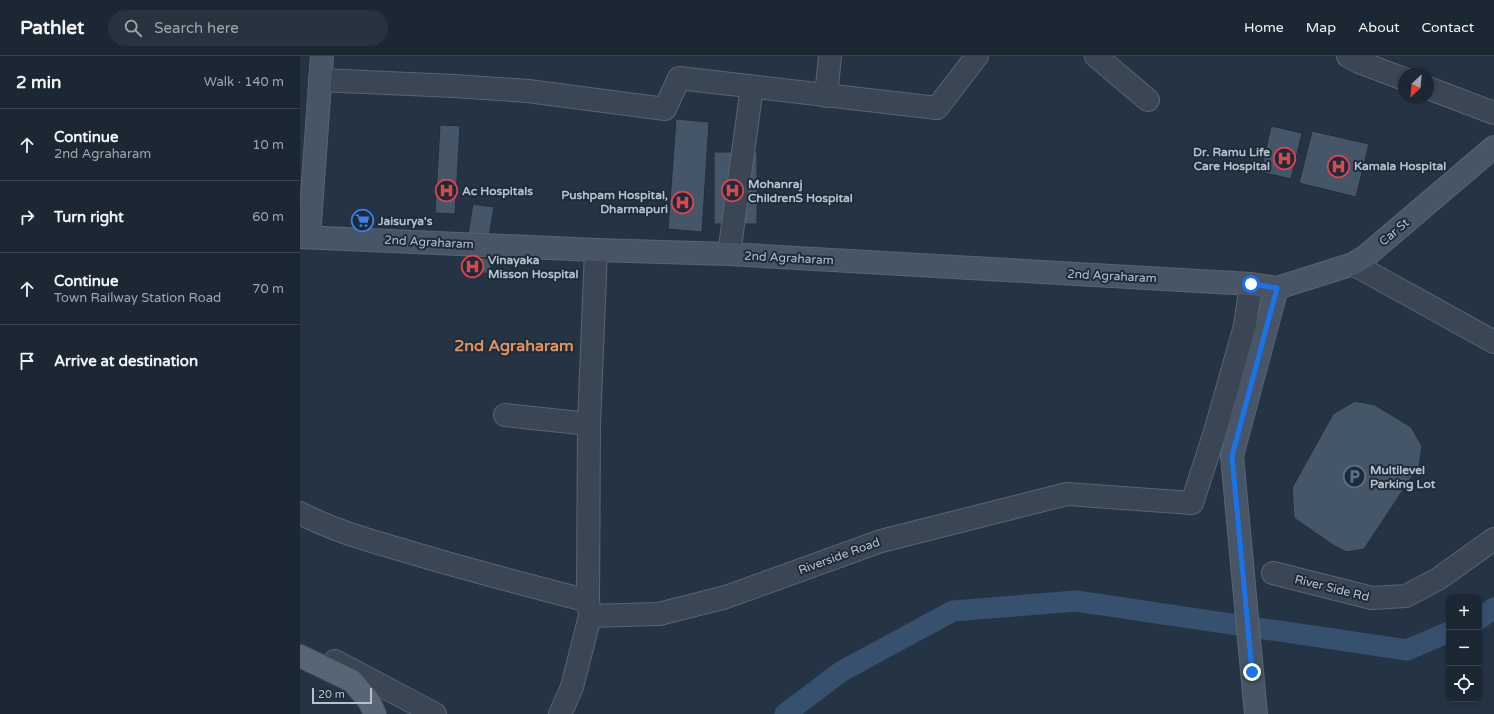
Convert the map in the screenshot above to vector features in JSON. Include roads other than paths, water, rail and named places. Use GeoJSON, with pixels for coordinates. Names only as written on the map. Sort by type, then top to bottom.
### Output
{"type":"FeatureCollection","features":[{"type":"Feature","properties":{"kind":"main road"},"geometry":{"type":"LineString","coordinates":[[305,237],[322,56]]}},
{"type":"Feature","properties":{"kind":"main road","name":"Car St"},"geometry":{"type":"LineString","coordinates":[[1277,288],[1353,264],[1366,256],[1494,147]]}},
{"type":"Feature","properties":{"kind":"main road","name":"2nd Agraharam"},"geometry":{"type":"LineString","coordinates":[[305,237],[596,250],[729,254],[1251,284],[1277,288]]}},
{"type":"Feature","properties":{"kind":"main road"},"geometry":{"type":"LineString","coordinates":[[1256,714],[1232,456],[1277,288]]}},
{"type":"Feature","properties":{"kind":"main road"},"geometry":{"type":"LineString","coordinates":[[300,656],[352,680],[369,701],[374,714]]}},
{"type":"Feature","properties":{"kind":"street"},"geometry":{"type":"LineString","coordinates":[[826,96],[830,56]]}},
{"type":"Feature","properties":{"kind":"street"},"geometry":{"type":"LineString","coordinates":[[320,80],[528,91],[665,109],[679,78],[752,88],[937,108],[977,56]]}},
{"type":"Feature","properties":{"kind":"street"},"geometry":{"type":"LineString","coordinates":[[1096,56],[1148,100]]}},
{"type":"Feature","properties":{"kind":"street"},"geometry":{"type":"LineString","coordinates":[[1348,56],[1359,62],[1398,77]]}},
{"type":"Feature","properties":{"kind":"street"},"geometry":{"type":"LineString","coordinates":[[729,254],[752,88]]}},
{"type":"Feature","properties":{"kind":"street"},"geometry":{"type":"LineString","coordinates":[[1434,90],[1494,113]]}},
{"type":"Feature","properties":{"kind":"street"},"geometry":{"type":"LineString","coordinates":[[560,714],[572,687],[589,609],[589,424],[596,250]]}},
{"type":"Feature","properties":{"kind":"street"},"geometry":{"type":"LineString","coordinates":[[1353,264],[1494,342]]}},
{"type":"Feature","properties":{"kind":"street","name":"Riverside Road"},"geometry":{"type":"LineString","coordinates":[[300,513],[312,519],[372,541],[475,572],[589,609],[659,614],[726,597],[881,541],[1067,494],[1192,503],[1215,432],[1245,326],[1251,284]]}},
{"type":"Feature","properties":{"kind":"street"},"geometry":{"type":"LineString","coordinates":[[505,415],[589,424]]}},
{"type":"Feature","properties":{"kind":"street","name":"River Side Rd"},"geometry":{"type":"LineString","coordinates":[[1274,573],[1372,598],[1406,596],[1438,579],[1494,539]]}},
{"type":"Feature","properties":{"kind":"street"},"geometry":{"type":"LineString","coordinates":[[300,646],[333,660],[435,714]]}},
{"type":"Feature","properties":{"kind":"waterway"},"geometry":{"type":"LineString","coordinates":[[785,714],[842,671],[953,611],[1076,601],[1407,650],[1446,633]]}},
{"type":"Feature","properties":{"kind":"waterway"},"geometry":{"type":"LineString","coordinates":[[1482,617],[1494,608]]}},
{"type":"Feature","properties":{"kind":"place","name":"Dr. Ramu Life Care Hospital"},"geometry":{"type":"Point","coordinates":[1285,159]}},
{"type":"Feature","properties":{"kind":"place","name":"Kamala Hospital"},"geometry":{"type":"Point","coordinates":[1339,166]}},
{"type":"Feature","properties":{"kind":"place","name":"Ac Hospitals"},"geometry":{"type":"Point","coordinates":[447,191]}},
{"type":"Feature","properties":{"kind":"place","name":"Mohanraj ChildrenS Hospital"},"geometry":{"type":"Point","coordinates":[733,191]}},
{"type":"Feature","properties":{"kind":"place","name":"Pushpam Hospital, Dharmapuri"},"geometry":{"type":"Point","coordinates":[683,202]}},
{"type":"Feature","properties":{"kind":"place","name":"Jaisurya's"},"geometry":{"type":"Point","coordinates":[362,221]}},
{"type":"Feature","properties":{"kind":"place","name":"Vinayaka Misson Hospital"},"geometry":{"type":"Point","coordinates":[473,267]}},
{"type":"Feature","properties":{"kind":"place","name":"Multilevel Parking Lot"},"geometry":{"type":"Point","coordinates":[1355,477]}},
{"type":"Feature","properties":{"kind":"district","name":"2nd Agraharam"},"geometry":{"type":"Point","coordinates":[514,346]}}]}
